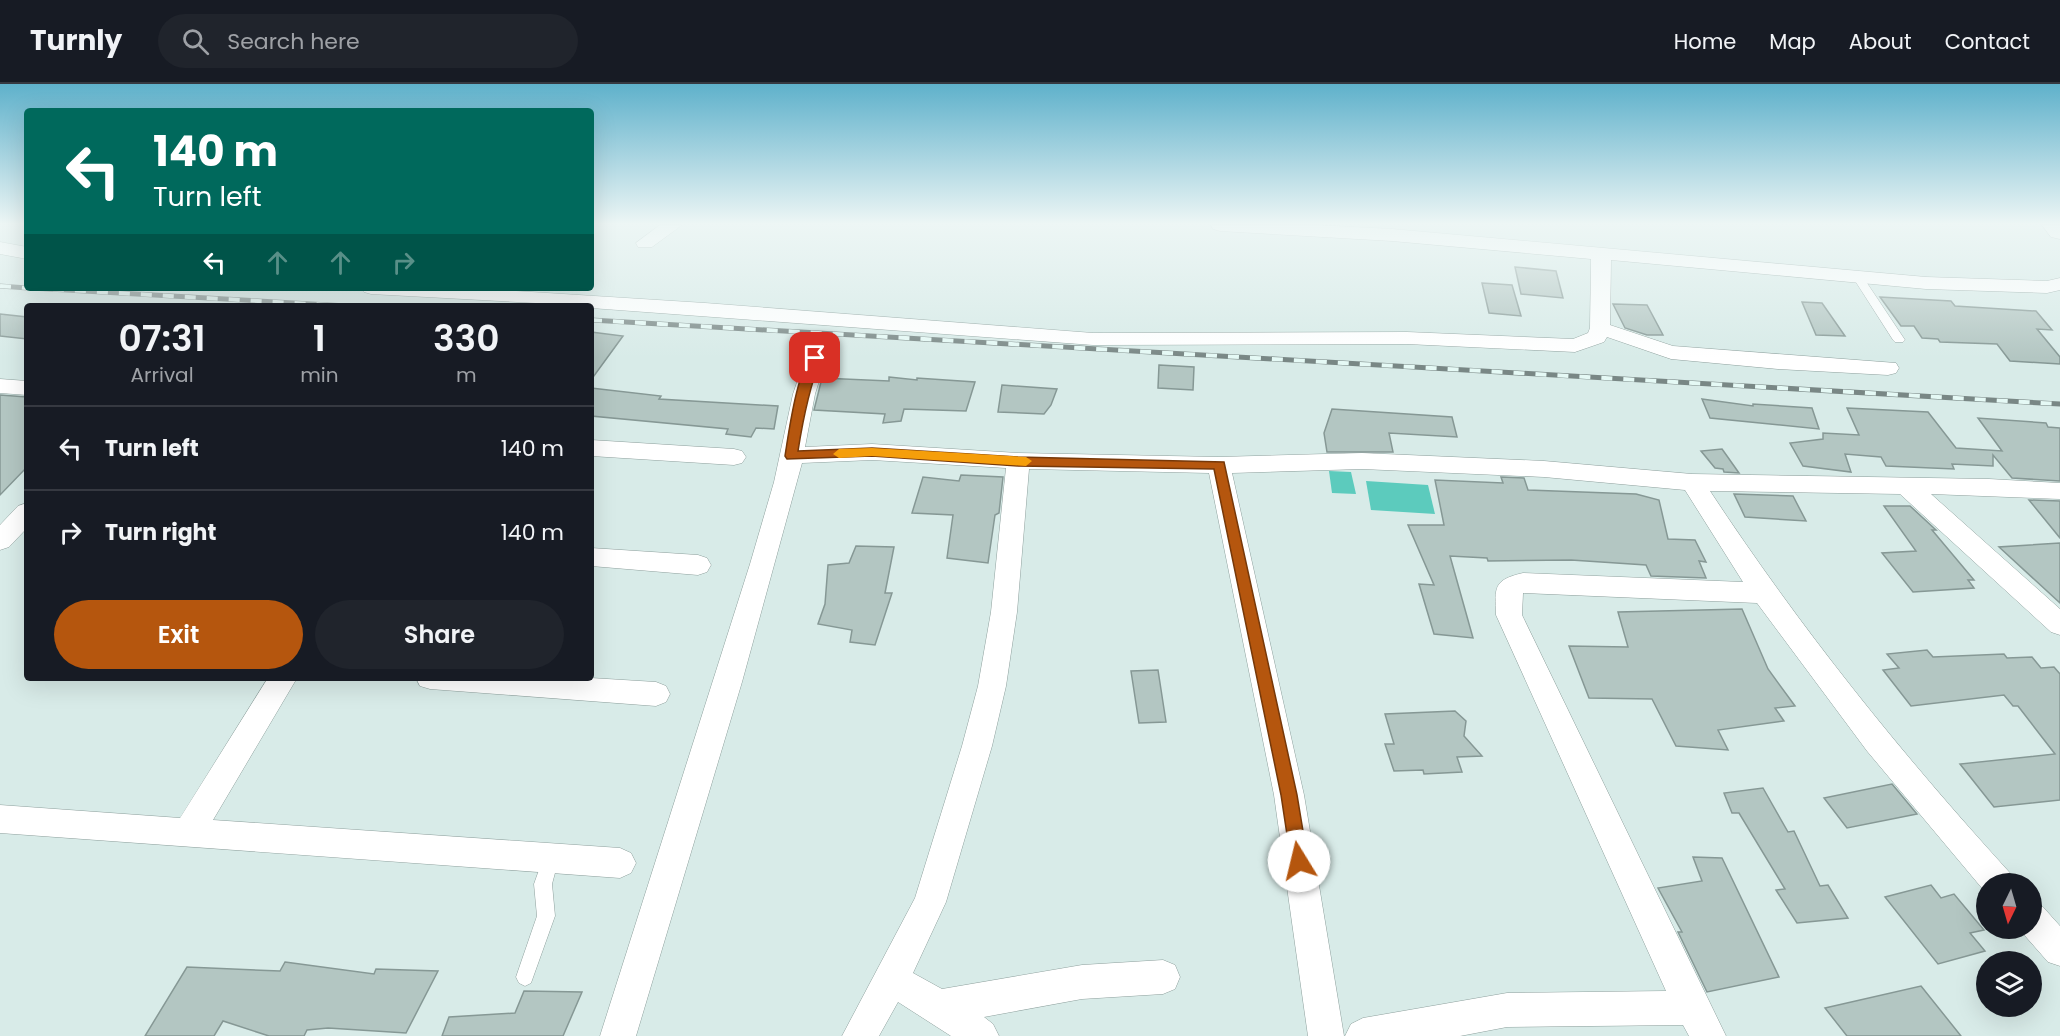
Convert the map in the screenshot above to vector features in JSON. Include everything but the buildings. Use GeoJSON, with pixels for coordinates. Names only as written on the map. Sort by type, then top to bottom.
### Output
{"type":"FeatureCollection","features":[{"type":"Feature","properties":{"kind":"street"},"geometry":{"type":"LineString","coordinates":[[419,291],[705,309],[1093,339],[1407,338],[1575,346],[1597,337],[1600,328],[1601,269]]}},
{"type":"Feature","properties":{"kind":"street"},"geometry":{"type":"LineString","coordinates":[[1777,269],[1926,284],[2053,286],[2054,269]]}},
{"type":"Feature","properties":{"kind":"street"},"geometry":{"type":"LineString","coordinates":[[1600,328],[1671,352],[1778,362],[1888,368]]}},
{"type":"Feature","properties":{"kind":"street"},"geometry":{"type":"LineString","coordinates":[[618,1036],[725,689],[792,456],[797,420],[807,379],[815,358]]}},
{"type":"Feature","properties":{"kind":"street"},"geometry":{"type":"LineString","coordinates":[[0,386],[24,388]]}},
{"type":"Feature","properties":{"kind":"street"},"geometry":{"type":"LineString","coordinates":[[594,448],[734,457]]}},
{"type":"Feature","properties":{"kind":"street"},"geometry":{"type":"LineString","coordinates":[[792,456],[872,452],[1018,461],[1219,465],[1362,461],[1544,469],[1692,482],[1989,487],[2060,491]]}},
{"type":"Feature","properties":{"kind":"street"},"geometry":{"type":"LineString","coordinates":[[860,1036],[892,980],[919,926],[936,885],[987,706],[1004,612],[1018,461]]}},
{"type":"Feature","properties":{"kind":"street"},"geometry":{"type":"LineString","coordinates":[[1219,465],[1289,795],[1326,1036]]}},
{"type":"Feature","properties":{"kind":"street"},"geometry":{"type":"LineString","coordinates":[[1692,482],[1764,592],[1871,736],[1930,808],[1989,873]]}},
{"type":"Feature","properties":{"kind":"street"},"geometry":{"type":"LineString","coordinates":[[1905,485],[2060,625]]}},
{"type":"Feature","properties":{"kind":"street"},"geometry":{"type":"LineString","coordinates":[[0,541],[24,515]]}},
{"type":"Feature","properties":{"kind":"street"},"geometry":{"type":"LineString","coordinates":[[594,557],[698,565]]}},
{"type":"Feature","properties":{"kind":"street"},"geometry":{"type":"LineString","coordinates":[[1363,1036],[1507,1010],[1700,1022],[1509,615],[1508,590],[1522,583],[1764,592]]}},
{"type":"Feature","properties":{"kind":"street"},"geometry":{"type":"LineString","coordinates":[[189,831],[281,681]]}},
{"type":"Feature","properties":{"kind":"street"},"geometry":{"type":"LineString","coordinates":[[472,681],[656,694]]}},
{"type":"Feature","properties":{"kind":"street"},"geometry":{"type":"LineString","coordinates":[[0,819],[620,863]]}},
{"type":"Feature","properties":{"kind":"street"},"geometry":{"type":"LineString","coordinates":[[2042,930],[2060,950]]}},
{"type":"Feature","properties":{"kind":"street"},"geometry":{"type":"LineString","coordinates":[[940,1007],[1082,982],[1163,977]]}},
{"type":"Feature","properties":{"kind":"street"},"geometry":{"type":"LineString","coordinates":[[892,980],[940,1007],[981,1036]]}},
{"type":"Feature","properties":{"kind":"lane"},"geometry":{"type":"LineString","coordinates":[[1857,276],[1899,340]]}},
{"type":"Feature","properties":{"kind":"lane"},"geometry":{"type":"LineString","coordinates":[[525,977],[546,916],[543,884],[551,858]]}},
{"type":"Feature","properties":{"kind":"green space"},"geometry":{"type":"Polygon","coordinates":[[[1329,471],[1351,472],[1356,494],[1332,493],[1329,471]]]}},
{"type":"Feature","properties":{"kind":"green space"},"geometry":{"type":"Polygon","coordinates":[[[1366,481],[1428,485],[1435,514],[1371,510],[1366,481]]]}},
{"type":"Feature","properties":{"kind":"railway"},"geometry":{"type":"LineString","coordinates":[[0,286],[24,288]]}},
{"type":"Feature","properties":{"kind":"railway"},"geometry":{"type":"LineString","coordinates":[[84,291],[294,303]]}},
{"type":"Feature","properties":{"kind":"railway"},"geometry":{"type":"LineString","coordinates":[[594,320],[2060,404]]}},
{"type":"Feature","properties":{"kind":"slow traffic"},"geometry":{"type":"LineString","coordinates":[[839,454],[872,452],[1026,461]]}},
{"type":"Feature","properties":{"kind":"route"},"geometry":{"type":"LineString","coordinates":[[815,358],[807,379],[797,420],[792,456],[872,452],[1018,461],[1219,465],[1289,795],[1299,861]]}}]}
